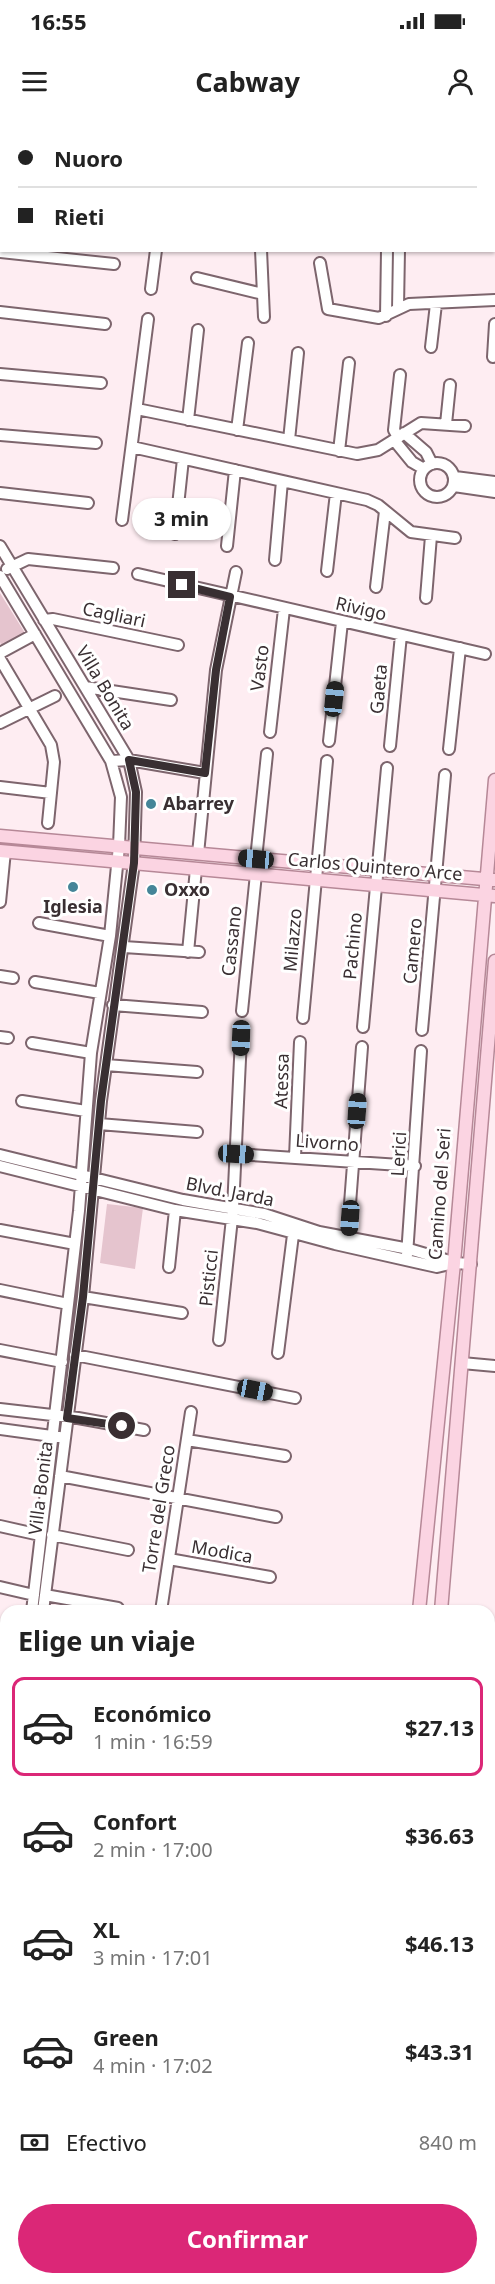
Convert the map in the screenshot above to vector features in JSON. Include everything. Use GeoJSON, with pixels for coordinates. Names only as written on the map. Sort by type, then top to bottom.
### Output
{"type":"FeatureCollection","features":[{"type":"Feature","properties":{"kind":"main road","name":"Camino del Seri"},"geometry":{"type":"LineString","coordinates":[[420,1605],[454,1263],[463,1127],[490,896],[495,780]]}},
{"type":"Feature","properties":{"kind":"main road","name":"Carlos Quintero Arce"},"geometry":{"type":"LineString","coordinates":[[0,836],[490,879]]}},
{"type":"Feature","properties":{"kind":"main road","name":"Carlos Quintero Arce"},"geometry":{"type":"LineString","coordinates":[[2,851],[490,896]]}},
{"type":"Feature","properties":{"kind":"main road","name":"Camino del Seri"},"geometry":{"type":"LineString","coordinates":[[442,1605],[495,961]]}},
{"type":"Feature","properties":{"kind":"main road"},"geometry":{"type":"LineString","coordinates":[[463,1127],[479,1144]]}},
{"type":"Feature","properties":{"kind":"street"},"geometry":{"type":"LineString","coordinates":[[0,252],[114,264]]}},
{"type":"Feature","properties":{"kind":"street"},"geometry":{"type":"LineString","coordinates":[[151,289],[156,252]]}},
{"type":"Feature","properties":{"kind":"street"},"geometry":{"type":"LineString","coordinates":[[261,252],[264,317]]}},
{"type":"Feature","properties":{"kind":"street"},"geometry":{"type":"LineString","coordinates":[[386,315],[387,252]]}},
{"type":"Feature","properties":{"kind":"street"},"geometry":{"type":"LineString","coordinates":[[398,308],[399,252]]}},
{"type":"Feature","properties":{"kind":"street"},"geometry":{"type":"LineString","coordinates":[[320,263],[327,308],[379,318],[409,304],[495,300]]}},
{"type":"Feature","properties":{"kind":"street"},"geometry":{"type":"LineString","coordinates":[[197,278],[263,294]]}},
{"type":"Feature","properties":{"kind":"street"},"geometry":{"type":"LineString","coordinates":[[431,347],[436,304]]}},
{"type":"Feature","properties":{"kind":"street"},"geometry":{"type":"LineString","coordinates":[[0,312],[105,324]]}},
{"type":"Feature","properties":{"kind":"street"},"geometry":{"type":"LineString","coordinates":[[122,520],[147,319]]}},
{"type":"Feature","properties":{"kind":"street"},"geometry":{"type":"LineString","coordinates":[[493,357],[495,324]]}},
{"type":"Feature","properties":{"kind":"street"},"geometry":{"type":"LineString","coordinates":[[188,420],[198,330]]}},
{"type":"Feature","properties":{"kind":"street"},"geometry":{"type":"LineString","coordinates":[[237,430],[248,343]]}},
{"type":"Feature","properties":{"kind":"street"},"geometry":{"type":"LineString","coordinates":[[289,440],[298,353]]}},
{"type":"Feature","properties":{"kind":"street"},"geometry":{"type":"LineString","coordinates":[[339,450],[349,363]]}},
{"type":"Feature","properties":{"kind":"street"},"geometry":{"type":"LineString","coordinates":[[0,374],[101,383]]}},
{"type":"Feature","properties":{"kind":"street"},"geometry":{"type":"LineString","coordinates":[[400,375],[394,430],[412,462],[428,467],[446,465],[454,481],[495,492]]}},
{"type":"Feature","properties":{"kind":"street"},"geometry":{"type":"LineString","coordinates":[[446,424],[450,385]]}},
{"type":"Feature","properties":{"kind":"street"},"geometry":{"type":"LineString","coordinates":[[137,409],[339,450],[367,453],[421,423],[465,426]]}},
{"type":"Feature","properties":{"kind":"street"},"geometry":{"type":"LineString","coordinates":[[0,435],[96,443]]}},
{"type":"Feature","properties":{"kind":"street"},"geometry":{"type":"LineString","coordinates":[[399,437],[426,452],[428,467],[420,484],[429,495],[444,496],[454,481]]}},
{"type":"Feature","properties":{"kind":"street"},"geometry":{"type":"LineString","coordinates":[[132,447],[372,502],[403,528],[431,536],[455,538]]}},
{"type":"Feature","properties":{"kind":"street"},"geometry":{"type":"LineString","coordinates":[[175,534],[183,459]]}},
{"type":"Feature","properties":{"kind":"street"},"geometry":{"type":"LineString","coordinates":[[227,546],[235,470]]}},
{"type":"Feature","properties":{"kind":"street"},"geometry":{"type":"LineString","coordinates":[[275,560],[282,481]]}},
{"type":"Feature","properties":{"kind":"street"},"geometry":{"type":"LineString","coordinates":[[454,481],[495,482]]}},
{"type":"Feature","properties":{"kind":"street"},"geometry":{"type":"LineString","coordinates":[[0,493],[88,503]]}},
{"type":"Feature","properties":{"kind":"street"},"geometry":{"type":"LineString","coordinates":[[327,571],[336,493]]}},
{"type":"Feature","properties":{"kind":"street"},"geometry":{"type":"LineString","coordinates":[[376,587],[385,511]]}},
{"type":"Feature","properties":{"kind":"street"},"geometry":{"type":"LineString","coordinates":[[426,598],[431,536]]}},
{"type":"Feature","properties":{"kind":"street","name":"Villa Bonita"},"geometry":{"type":"LineString","coordinates":[[0,546],[129,760],[136,792],[134,863],[124,947],[113,1005],[99,1124],[83,1297],[67,1418],[59,1436],[39,1595],[35,1605]]}},
{"type":"Feature","properties":{"kind":"street"},"geometry":{"type":"LineString","coordinates":[[0,575],[12,565],[28,559],[113,568]]}},
{"type":"Feature","properties":{"kind":"street","name":"Rivigo"},"geometry":{"type":"LineString","coordinates":[[138,573],[230,597],[485,654]]}},
{"type":"Feature","properties":{"kind":"street"},"geometry":{"type":"LineString","coordinates":[[198,854],[216,670],[236,573]]}},
{"type":"Feature","properties":{"kind":"street","name":"Villa Bonita"},"geometry":{"type":"LineString","coordinates":[[0,575],[111,761],[121,797],[118,862],[110,936],[91,1053],[75,1244],[55,1416],[59,1436],[60,1476],[46,1535]]}},
{"type":"Feature","properties":{"kind":"street","name":"Vasto"},"geometry":{"type":"LineString","coordinates":[[270,732],[284,609]]}},
{"type":"Feature","properties":{"kind":"street","name":"Cagliari"},"geometry":{"type":"LineString","coordinates":[[44,620],[53,619],[178,645]]}},
{"type":"Feature","properties":{"kind":"street"},"geometry":{"type":"LineString","coordinates":[[329,741],[342,622]]}},
{"type":"Feature","properties":{"kind":"street"},"geometry":{"type":"LineString","coordinates":[[0,652],[35,634]]}},
{"type":"Feature","properties":{"kind":"street","name":"Gaeta"},"geometry":{"type":"LineString","coordinates":[[390,746],[401,635]]}},
{"type":"Feature","properties":{"kind":"street"},"geometry":{"type":"LineString","coordinates":[[449,749],[460,648]]}},
{"type":"Feature","properties":{"kind":"street"},"geometry":{"type":"LineString","coordinates":[[0,659],[51,745],[54,762],[48,823]]}},
{"type":"Feature","properties":{"kind":"street"},"geometry":{"type":"LineString","coordinates":[[85,687],[171,700]]}},
{"type":"Feature","properties":{"kind":"street"},"geometry":{"type":"LineString","coordinates":[[0,723],[55,696]]}},
{"type":"Feature","properties":{"kind":"street"},"geometry":{"type":"LineString","coordinates":[[256,859],[267,754]]}},
{"type":"Feature","properties":{"kind":"street"},"geometry":{"type":"LineString","coordinates":[[111,761],[129,760],[205,773]]}},
{"type":"Feature","properties":{"kind":"street","name":"Milazzo"},"geometry":{"type":"LineString","coordinates":[[303,1018],[327,761]]}},
{"type":"Feature","properties":{"kind":"street","name":"Pachino"},"geometry":{"type":"LineString","coordinates":[[363,1027],[387,768]]}},
{"type":"Feature","properties":{"kind":"street","name":"Camero"},"geometry":{"type":"LineString","coordinates":[[422,1030],[445,775]]}},
{"type":"Feature","properties":{"kind":"street"},"geometry":{"type":"LineString","coordinates":[[0,787],[51,793]]}},
{"type":"Feature","properties":{"kind":"street"},"geometry":{"type":"LineString","coordinates":[[0,902],[2,851]]}},
{"type":"Feature","properties":{"kind":"street"},"geometry":{"type":"LineString","coordinates":[[124,947],[194,952],[196,869]]}},
{"type":"Feature","properties":{"kind":"street","name":"Cassano"},"geometry":{"type":"LineString","coordinates":[[242,1011],[256,874]]}},
{"type":"Feature","properties":{"kind":"street"},"geometry":{"type":"LineString","coordinates":[[39,923],[110,936]]}},
{"type":"Feature","properties":{"kind":"street"},"geometry":{"type":"LineString","coordinates":[[0,976],[13,978]]}},
{"type":"Feature","properties":{"kind":"street"},"geometry":{"type":"LineString","coordinates":[[35,982],[100,993]]}},
{"type":"Feature","properties":{"kind":"street"},"geometry":{"type":"LineString","coordinates":[[113,1005],[202,1012]]}},
{"type":"Feature","properties":{"kind":"street","name":"Pisticci"},"geometry":{"type":"LineString","coordinates":[[219,1340],[232,1214],[241,1038]]}},
{"type":"Feature","properties":{"kind":"street","name":"Atessa"},"geometry":{"type":"LineString","coordinates":[[295,1157],[300,1041]]}},
{"type":"Feature","properties":{"kind":"street"},"geometry":{"type":"LineString","coordinates":[[32,1043],[91,1053]]}},
{"type":"Feature","properties":{"kind":"street"},"geometry":{"type":"LineString","coordinates":[[347,1242],[362,1047]]}},
{"type":"Feature","properties":{"kind":"street","name":"Lerici"},"geometry":{"type":"LineString","coordinates":[[408,1254],[421,1051]]}},
{"type":"Feature","properties":{"kind":"street"},"geometry":{"type":"LineString","coordinates":[[106,1065],[197,1072]]}},
{"type":"Feature","properties":{"kind":"street"},"geometry":{"type":"LineString","coordinates":[[22,1101],[86,1111]]}},
{"type":"Feature","properties":{"kind":"street"},"geometry":{"type":"LineString","coordinates":[[99,1124],[197,1132]]}},
{"type":"Feature","properties":{"kind":"street","name":"Livorno"},"geometry":{"type":"LineString","coordinates":[[236,1154],[415,1166]]}},
{"type":"Feature","properties":{"kind":"street","name":"Blvd. Jarda"},"geometry":{"type":"LineString","coordinates":[[0,1155],[81,1182],[93,1191],[175,1210],[232,1214]]}},
{"type":"Feature","properties":{"kind":"street","name":"Blvd. Jarda"},"geometry":{"type":"LineString","coordinates":[[0,1166],[81,1182],[94,1180],[232,1214],[257,1223],[454,1263],[471,1264]]}},
{"type":"Feature","properties":{"kind":"street"},"geometry":{"type":"LineString","coordinates":[[169,1267],[175,1210]]}},
{"type":"Feature","properties":{"kind":"street"},"geometry":{"type":"LineString","coordinates":[[278,1353],[294,1229]]}},
{"type":"Feature","properties":{"kind":"street"},"geometry":{"type":"LineString","coordinates":[[0,1230],[75,1244]]}},
{"type":"Feature","properties":{"kind":"street"},"geometry":{"type":"LineString","coordinates":[[0,1290],[68,1304]]}},
{"type":"Feature","properties":{"kind":"street"},"geometry":{"type":"LineString","coordinates":[[83,1297],[182,1313]]}},
{"type":"Feature","properties":{"kind":"street"},"geometry":{"type":"LineString","coordinates":[[0,1350],[62,1362]]}},
{"type":"Feature","properties":{"kind":"street"},"geometry":{"type":"LineString","coordinates":[[75,1355],[295,1398]]}},
{"type":"Feature","properties":{"kind":"street"},"geometry":{"type":"LineString","coordinates":[[462,1363],[495,1366]]}},
{"type":"Feature","properties":{"kind":"street"},"geometry":{"type":"LineString","coordinates":[[0,1409],[144,1430]]}},
{"type":"Feature","properties":{"kind":"street","name":"Torre del Greco"},"geometry":{"type":"LineString","coordinates":[[162,1605],[191,1412]]}},
{"type":"Feature","properties":{"kind":"street"},"geometry":{"type":"LineString","coordinates":[[0,1429],[59,1436]]}},
{"type":"Feature","properties":{"kind":"street"},"geometry":{"type":"LineString","coordinates":[[187,1440],[285,1456]]}},
{"type":"Feature","properties":{"kind":"street"},"geometry":{"type":"LineString","coordinates":[[60,1476],[276,1517]]}},
{"type":"Feature","properties":{"kind":"street"},"geometry":{"type":"LineString","coordinates":[[0,1526],[128,1550]]}},
{"type":"Feature","properties":{"kind":"street","name":"Modica"},"geometry":{"type":"LineString","coordinates":[[169,1559],[270,1577]]}},
{"type":"Feature","properties":{"kind":"street"},"geometry":{"type":"LineString","coordinates":[[0,1587],[100,1605]]}},
{"type":"Feature","properties":{"kind":"street","name":"Villa Bonita"},"geometry":{"type":"LineString","coordinates":[[39,1595],[42,1605]]}},
{"type":"Feature","properties":{"kind":"shaded area"},"geometry":{"type":"Polygon","coordinates":[[[0,593],[25,633],[1,645],[0,642],[0,593]]]}},
{"type":"Feature","properties":{"kind":"shaded area"},"geometry":{"type":"Polygon","coordinates":[[[107,1204],[143,1208],[135,1269],[100,1263],[107,1204]]]}},
{"type":"Feature","properties":{"kind":"place","name":"Abarrey"},"geometry":{"type":"Point","coordinates":[151,804]}},
{"type":"Feature","properties":{"kind":"place","name":"Iglesia"},"geometry":{"type":"Point","coordinates":[73,887]}},
{"type":"Feature","properties":{"kind":"place","name":"Oxxo"},"geometry":{"type":"Point","coordinates":[152,890]}},
{"type":"Feature","properties":{"kind":"route"},"geometry":{"type":"LineString","coordinates":[[122,1426],[67,1418],[83,1297],[101,1101],[134,863],[136,792],[133,769],[129,760],[205,773],[216,670],[230,597],[182,585]]}}]}
